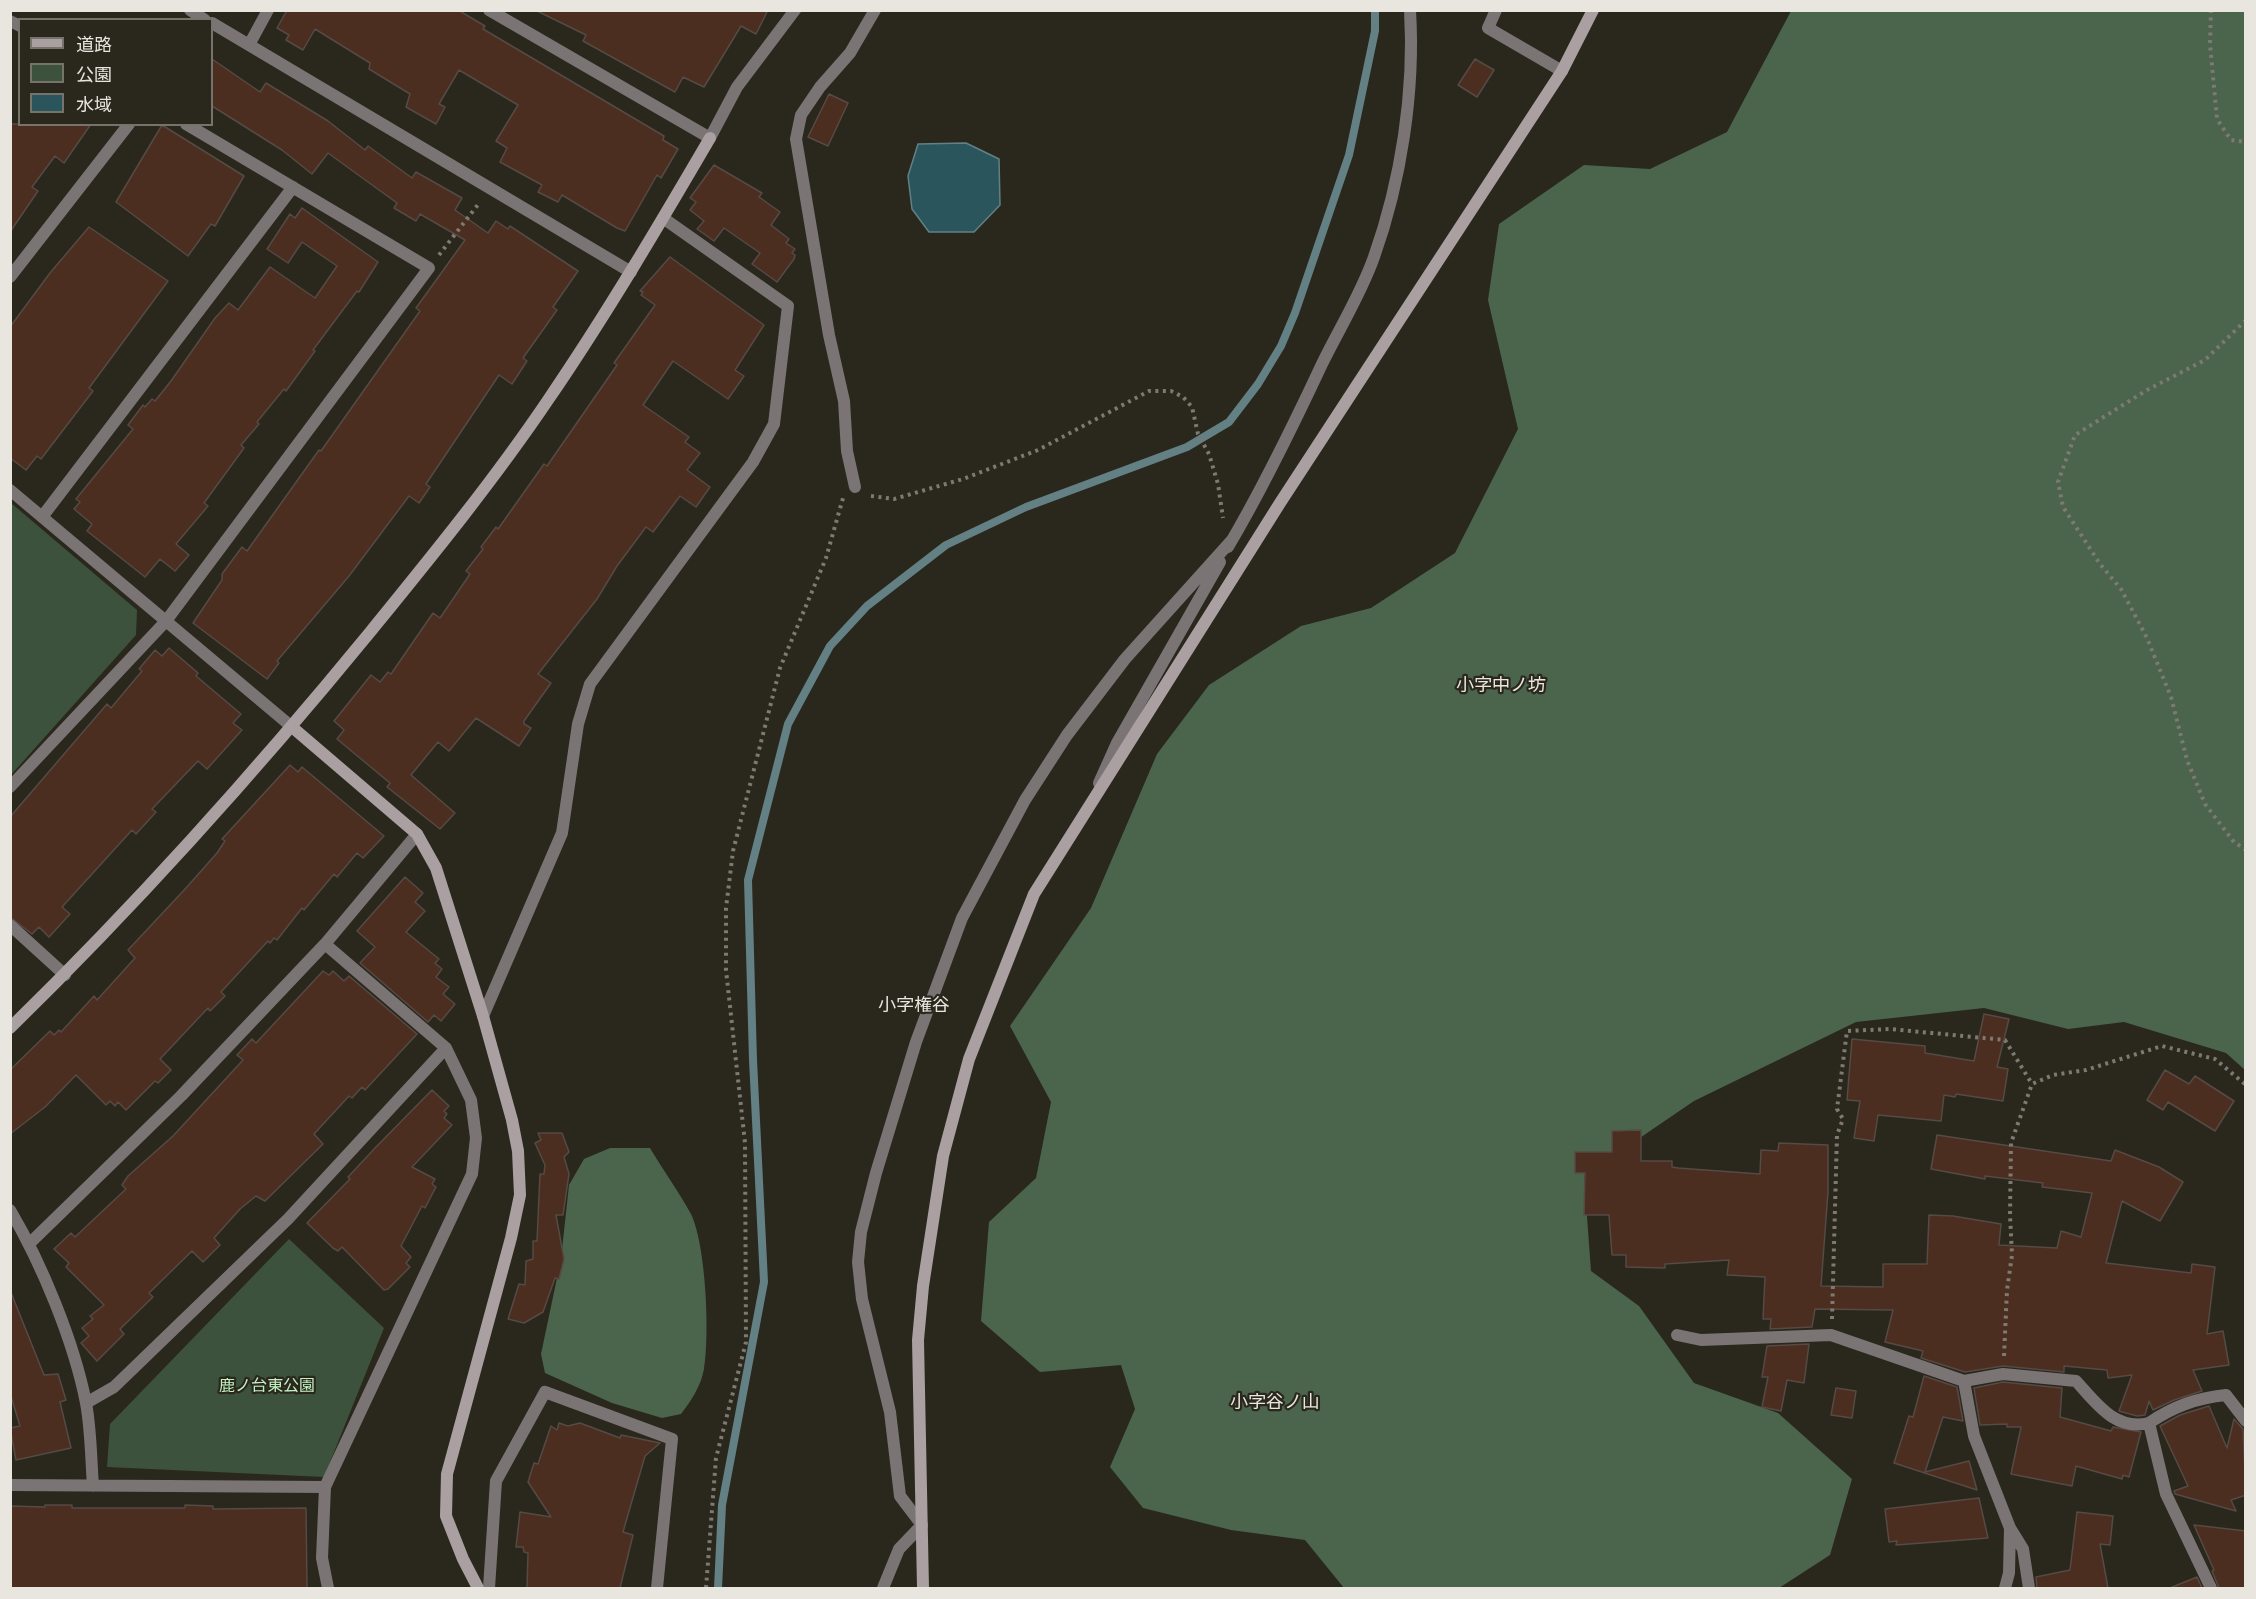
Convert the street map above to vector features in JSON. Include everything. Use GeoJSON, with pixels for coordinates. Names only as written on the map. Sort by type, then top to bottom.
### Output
{"type":"FeatureCollection","features":[{"type":"Feature","properties":{"kind":"street"},"geometry":{"type":"LineString","coordinates":[[10,14],[14,10]]}},
{"type":"Feature","properties":{"kind":"street"},"geometry":{"type":"LineString","coordinates":[[190,10],[203,18]]}},
{"type":"Feature","properties":{"kind":"street"},"geometry":{"type":"LineString","coordinates":[[249,45],[268,10]]}},
{"type":"Feature","properties":{"kind":"street"},"geometry":{"type":"LineString","coordinates":[[489,10],[711,138]]}},
{"type":"Feature","properties":{"kind":"street"},"geometry":{"type":"LineString","coordinates":[[10,1028],[65,975],[292,727],[442,543],[547,402],[631,272],[711,138],[736,87],[795,10]]}},
{"type":"Feature","properties":{"kind":"street"},"geometry":{"type":"LineString","coordinates":[[855,487],[848,451],[844,401],[829,335],[796,139],[801,115],[820,87],[850,54],[875,10]]}},
{"type":"Feature","properties":{"kind":"street"},"geometry":{"type":"LineString","coordinates":[[1092,799],[1117,743],[1294,424],[1374,258],[1391,193],[1407,102],[1412,53],[1410,10]]}},
{"type":"Feature","properties":{"kind":"street"},"geometry":{"type":"LineString","coordinates":[[1496,10],[1488,28],[1562,71]]}},
{"type":"Feature","properties":{"kind":"street"},"geometry":{"type":"LineString","coordinates":[[923,1588],[918,1340],[922,1286],[943,1156],[969,1059],[1034,894],[1274,513],[1562,71],[1593,10]]}},
{"type":"Feature","properties":{"kind":"street"},"geometry":{"type":"LineString","coordinates":[[213,24],[631,272]]}},
{"type":"Feature","properties":{"kind":"street"},"geometry":{"type":"LineString","coordinates":[[10,277],[127,126]]}},
{"type":"Feature","properties":{"kind":"street"},"geometry":{"type":"LineString","coordinates":[[10,787],[166,621],[429,268],[189,126]]}},
{"type":"Feature","properties":{"kind":"street"},"geometry":{"type":"LineString","coordinates":[[42,517],[293,187]]}},
{"type":"Feature","properties":{"kind":"street"},"geometry":{"type":"LineString","coordinates":[[483,1016],[562,833],[578,723],[590,684],[753,462],[774,424],[788,306],[663,218]]}},
{"type":"Feature","properties":{"kind":"street"},"geometry":{"type":"LineString","coordinates":[[10,490],[417,834],[436,868],[483,1016],[512,1120],[518,1151],[520,1195],[511,1238],[447,1474],[446,1515],[463,1559],[478,1588]]}},
{"type":"Feature","properties":{"kind":"street"},"geometry":{"type":"LineString","coordinates":[[922,1525],[900,1496],[890,1412],[862,1299],[858,1262],[861,1232],[876,1173],[913,1053],[962,918],[1025,800],[1067,735],[1125,659],[1230,543]]}},
{"type":"Feature","properties":{"kind":"street"},"geometry":{"type":"LineString","coordinates":[[30,1243],[181,1096],[325,944],[417,834]]}},
{"type":"Feature","properties":{"kind":"street"},"geometry":{"type":"LineString","coordinates":[[10,925],[65,975]]}},
{"type":"Feature","properties":{"kind":"street"},"geometry":{"type":"LineString","coordinates":[[325,944],[446,1048],[471,1100],[476,1138],[472,1174],[324,1487],[322,1558],[328,1588]]}},
{"type":"Feature","properties":{"kind":"street"},"geometry":{"type":"LineString","coordinates":[[86,1403],[114,1387],[288,1219],[446,1048]]}},
{"type":"Feature","properties":{"kind":"street"},"geometry":{"type":"LineString","coordinates":[[10,1210],[30,1243],[62,1320],[86,1403],[93,1486]]}},
{"type":"Feature","properties":{"kind":"street"},"geometry":{"type":"LineString","coordinates":[[1677,1335],[1701,1340],[1832,1335],[1964,1381],[2003,1374],[2076,1381],[2106,1414],[2135,1427],[2149,1423],[2169,1410],[2202,1398],[2226,1395],[2246,1421]]}},
{"type":"Feature","properties":{"kind":"street"},"geometry":{"type":"LineString","coordinates":[[1964,1381],[1974,1436],[2010,1528],[2023,1549],[2029,1588]]}},
{"type":"Feature","properties":{"kind":"street"},"geometry":{"type":"LineString","coordinates":[[489,1588],[496,1482],[545,1392],[672,1439],[657,1588]]}},
{"type":"Feature","properties":{"kind":"street"},"geometry":{"type":"LineString","coordinates":[[2149,1423],[2166,1494],[2211,1588]]}},
{"type":"Feature","properties":{"kind":"street"},"geometry":{"type":"LineString","coordinates":[[10,1485],[324,1487]]}},
{"type":"Feature","properties":{"kind":"street"},"geometry":{"type":"LineString","coordinates":[[883,1588],[898,1549],[922,1525]]}},
{"type":"Feature","properties":{"kind":"street"},"geometry":{"type":"LineString","coordinates":[[2005,1588],[2009,1573],[2010,1528]]}},
{"type":"Feature","properties":{"kind":"path"},"geometry":{"type":"LineString","coordinates":[[2211,10],[2210,44],[2217,119],[2231,140],[2246,142]]}},
{"type":"Feature","properties":{"kind":"path"},"geometry":{"type":"LineString","coordinates":[[429,268],[490,188]]}},
{"type":"Feature","properties":{"kind":"path"},"geometry":{"type":"LineString","coordinates":[[2246,320],[2205,360],[2147,390],[2075,435],[2058,482],[2063,507],[2100,564],[2121,589],[2147,638],[2170,697],[2187,760],[2205,804],[2234,842],[2246,850]]}},
{"type":"Feature","properties":{"kind":"path"},"geometry":{"type":"LineString","coordinates":[[706,1588],[716,1458],[746,1342],[746,1143],[726,970],[726,908],[733,851],[780,668],[826,558],[844,497],[855,487],[870,496],[894,499],[963,479],[1038,450],[1149,391],[1171,391],[1183,397],[1192,407],[1198,434],[1209,454],[1218,484],[1230,543]]}},
{"type":"Feature","properties":{"kind":"path"},"geometry":{"type":"LineString","coordinates":[[1832,1335],[1837,1135],[1844,1119],[1837,1108],[1847,1030],[1890,1029],[2005,1040],[2032,1084]]}},
{"type":"Feature","properties":{"kind":"path"},"geometry":{"type":"LineString","coordinates":[[2003,1374],[2007,1290],[2012,1255],[2011,1143],[2032,1084],[2053,1075],[2086,1070],[2162,1046],[2215,1059],[2246,1084]]}},
{"type":"Feature","properties":{"kind":"green space"},"geometry":{"type":"Polygon","coordinates":[[[1791,11],[2245,11],[2245,1070],[2226,1053],[2124,1022],[2068,1029],[1984,1008],[1856,1022],[1694,1101],[1584,1176],[1591,1271],[1639,1306],[1694,1383],[1778,1413],[1852,1479],[1830,1555],[1779,1588],[1344,1588],[1305,1540],[1231,1530],[1143,1508],[1110,1467],[1135,1409],[1121,1365],[1040,1372],[981,1321],[989,1222],[1036,1178],[1051,1102],[1010,1026],[1091,908],[1157,754],[1209,685],[1301,626],[1371,608],[1455,553],[1518,429],[1488,300],[1499,224],[1584,165],[1650,169],[1727,132],[1791,11]]]}},
{"type":"Feature","properties":{"kind":"green space"},"geometry":{"type":"Polygon","coordinates":[[[11,503],[137,610],[136,635],[11,775],[11,503]]]}},
{"type":"Feature","properties":{"kind":"green space"},"geometry":{"type":"Polygon","coordinates":[[[610,1148],[650,1148],[691,1214],[696,1228],[705,1290],[706,1354],[701,1381],[681,1414],[662,1418],[612,1403],[545,1373],[541,1354],[561,1259],[569,1185],[584,1159],[610,1148]]]}},
{"type":"Feature","properties":{"kind":"green space","name":"鹿ノ台東公園"},"geometry":{"type":"Polygon","coordinates":[[[289,1239],[384,1328],[324,1477],[107,1467],[110,1424],[289,1239]]]}},
{"type":"Feature","properties":{"kind":"water"},"geometry":{"type":"Polygon","coordinates":[[[966,143],[999,159],[1000,205],[974,232],[929,232],[912,209],[908,176],[918,144],[966,143]]]}},
{"type":"Feature","properties":{"kind":"building"},"geometry":{"type":"Polygon","coordinates":[[[285,10],[458,10],[485,26],[483,29],[664,136],[663,140],[678,149],[661,178],[657,175],[625,231],[562,195],[558,202],[538,192],[542,185],[500,162],[507,148],[496,141],[518,105],[459,70],[439,104],[445,107],[436,124],[406,107],[410,94],[369,69],[370,63],[315,29],[303,50],[286,40],[289,35],[277,28],[285,10]]]}},
{"type":"Feature","properties":{"kind":"building"},"geometry":{"type":"Polygon","coordinates":[[[535,10],[768,10],[756,34],[741,26],[704,87],[683,77],[675,92],[583,41],[586,35],[535,10]]]}},
{"type":"Feature","properties":{"kind":"building"},"geometry":{"type":"Polygon","coordinates":[[[1475,59],[1494,70],[1477,97],[1458,85],[1475,59]]]}},
{"type":"Feature","properties":{"kind":"building"},"geometry":{"type":"Polygon","coordinates":[[[213,60],[260,92],[266,83],[328,121],[365,150],[368,146],[412,178],[416,172],[462,198],[455,210],[488,233],[496,221],[508,229],[510,226],[578,271],[553,307],[557,310],[523,358],[527,361],[512,384],[499,375],[426,484],[430,487],[419,503],[409,496],[349,576],[277,661],[279,663],[267,679],[193,623],[222,580],[222,574],[242,547],[247,551],[319,450],[321,451],[420,311],[416,308],[465,240],[420,214],[416,221],[394,208],[397,203],[328,153],[312,174],[282,150],[213,107],[213,60]]]}},
{"type":"Feature","properties":{"kind":"building"},"geometry":{"type":"Polygon","coordinates":[[[829,94],[848,103],[828,146],[808,137],[829,94]]]}},
{"type":"Feature","properties":{"kind":"building"},"geometry":{"type":"Polygon","coordinates":[[[10,124],[90,126],[64,163],[55,156],[32,187],[38,191],[10,232],[10,124]]]}},
{"type":"Feature","properties":{"kind":"building"},"geometry":{"type":"Polygon","coordinates":[[[161,126],[244,176],[215,226],[211,224],[188,256],[116,202],[161,126]]]}},
{"type":"Feature","properties":{"kind":"building"},"geometry":{"type":"Polygon","coordinates":[[[714,165],[762,193],[759,197],[780,212],[771,225],[789,239],[786,243],[795,249],[792,253],[795,255],[777,282],[752,264],[760,253],[724,228],[714,241],[697,229],[704,221],[690,210],[696,202],[690,198],[714,165]]]}},
{"type":"Feature","properties":{"kind":"building"},"geometry":{"type":"Polygon","coordinates":[[[302,208],[378,262],[359,292],[357,291],[313,350],[315,351],[286,391],[284,389],[257,422],[259,424],[241,445],[244,448],[204,503],[208,506],[176,544],[189,555],[175,571],[160,559],[145,577],[87,531],[92,524],[74,509],[80,502],[76,499],[133,429],[128,425],[143,405],[145,407],[152,399],[155,401],[215,318],[229,303],[238,310],[270,267],[315,298],[337,266],[302,242],[288,263],[267,249],[290,214],[295,218],[302,208]]]}},
{"type":"Feature","properties":{"kind":"building"},"geometry":{"type":"Polygon","coordinates":[[[89,227],[168,281],[89,388],[93,391],[41,459],[37,456],[26,470],[10,458],[10,327],[50,273],[89,227]]]}},
{"type":"Feature","properties":{"kind":"building"},"geometry":{"type":"Polygon","coordinates":[[[670,257],[764,325],[735,370],[744,376],[728,399],[673,361],[643,405],[689,437],[685,442],[700,453],[687,470],[710,487],[696,507],[680,496],[653,532],[646,527],[617,566],[597,599],[538,674],[551,683],[524,721],[524,724],[531,728],[519,746],[476,718],[449,751],[438,742],[411,775],[455,813],[440,829],[387,787],[390,783],[337,739],[344,730],[334,721],[371,675],[380,682],[388,672],[391,674],[433,613],[440,618],[470,574],[466,571],[483,549],[481,547],[496,527],[498,529],[544,464],[547,466],[617,365],[614,363],[655,305],[641,295],[643,292],[640,291],[670,257]]]}},
{"type":"Feature","properties":{"kind":"building"},"geometry":{"type":"Polygon","coordinates":[[[169,648],[198,673],[196,676],[241,714],[233,723],[242,730],[207,769],[198,761],[152,809],[156,812],[136,834],[132,830],[62,907],[70,914],[49,937],[39,927],[32,934],[10,917],[10,817],[107,704],[111,708],[142,671],[139,669],[155,650],[162,656],[169,648]]]}},
{"type":"Feature","properties":{"kind":"building"},"geometry":{"type":"Polygon","coordinates":[[[290,765],[298,772],[302,767],[384,836],[363,858],[357,853],[337,877],[334,874],[304,910],[302,908],[277,940],[274,938],[270,943],[268,941],[221,992],[225,996],[210,1011],[208,1008],[160,1059],[171,1070],[158,1083],[155,1081],[126,1110],[118,1102],[115,1106],[110,1101],[106,1105],[76,1075],[45,1107],[10,1134],[10,1070],[50,1031],[54,1035],[59,1030],[61,1032],[94,996],[97,1000],[135,958],[128,950],[217,853],[225,841],[222,839],[290,765]]]}},
{"type":"Feature","properties":{"kind":"building"},"geometry":{"type":"Polygon","coordinates":[[[405,877],[423,893],[415,902],[425,911],[406,932],[439,959],[435,963],[442,969],[436,977],[449,987],[443,994],[455,1004],[441,1021],[434,1015],[428,1022],[360,963],[375,947],[357,931],[405,877]]]}},
{"type":"Feature","properties":{"kind":"building"},"geometry":{"type":"Polygon","coordinates":[[[323,971],[329,975],[333,971],[344,981],[349,976],[417,1034],[365,1090],[362,1087],[352,1098],[349,1096],[314,1134],[323,1144],[265,1201],[256,1196],[240,1209],[214,1238],[220,1245],[203,1262],[192,1251],[149,1293],[153,1297],[120,1329],[124,1334],[97,1361],[81,1343],[89,1336],[82,1328],[93,1319],[90,1316],[104,1305],[66,1267],[69,1263],[54,1249],[71,1233],[75,1237],[126,1189],[122,1185],[128,1176],[173,1136],[243,1060],[237,1055],[252,1039],[256,1043],[323,971]]]}},
{"type":"Feature","properties":{"kind":"building"},"geometry":{"type":"Polygon","coordinates":[[[1984,1014],[2009,1019],[1997,1067],[2008,1069],[2003,1101],[1956,1094],[1955,1097],[1944,1095],[1941,1121],[1878,1115],[1874,1141],[1854,1138],[1860,1101],[1847,1100],[1852,1039],[1925,1046],[1925,1053],[1974,1061],[1984,1014]]]}},
{"type":"Feature","properties":{"kind":"building"},"geometry":{"type":"Polygon","coordinates":[[[2165,1070],[2189,1084],[2195,1076],[2234,1101],[2215,1131],[2168,1102],[2163,1110],[2147,1100],[2165,1070]]]}},
{"type":"Feature","properties":{"kind":"building"},"geometry":{"type":"Polygon","coordinates":[[[432,1090],[449,1106],[444,1111],[447,1114],[444,1118],[452,1125],[412,1167],[435,1179],[432,1184],[436,1187],[425,1208],[422,1206],[401,1246],[411,1257],[406,1263],[410,1267],[388,1289],[384,1290],[342,1247],[338,1251],[333,1248],[307,1223],[432,1090]]]}},
{"type":"Feature","properties":{"kind":"building"},"geometry":{"type":"Polygon","coordinates":[[[1641,1130],[1641,1161],[1672,1161],[1672,1167],[1678,1168],[1760,1174],[1761,1150],[1778,1151],[1779,1143],[1828,1145],[1828,1192],[1821,1286],[1883,1287],[1883,1264],[1927,1264],[1929,1215],[1953,1216],[2001,1224],[1999,1245],[2057,1248],[2061,1231],[2081,1237],[2092,1193],[2042,1187],[2043,1183],[1985,1176],[1985,1179],[1931,1169],[1937,1135],[2111,1161],[2115,1150],[2159,1167],[2183,1182],[2160,1221],[2122,1201],[2106,1263],[2191,1273],[2192,1264],[2215,1267],[2207,1334],[2223,1331],[2229,1365],[2193,1370],[2202,1391],[2153,1410],[2149,1401],[2145,1415],[2137,1416],[2119,1411],[2132,1375],[2108,1378],[2107,1370],[2064,1366],[2064,1372],[2003,1366],[1965,1372],[1921,1358],[1923,1351],[1885,1342],[1893,1310],[1815,1309],[1812,1327],[1770,1329],[1771,1319],[1763,1319],[1765,1277],[1727,1275],[1729,1260],[1665,1264],[1665,1268],[1626,1267],[1626,1255],[1612,1255],[1609,1215],[1584,1215],[1585,1173],[1575,1173],[1575,1152],[1612,1152],[1612,1131],[1641,1130]]]}},
{"type":"Feature","properties":{"kind":"building"},"geometry":{"type":"Polygon","coordinates":[[[538,1133],[562,1133],[569,1152],[564,1157],[569,1174],[563,1215],[556,1215],[564,1259],[559,1279],[555,1278],[543,1312],[524,1323],[508,1319],[519,1284],[525,1285],[526,1261],[533,1259],[533,1241],[537,1241],[540,1174],[544,1174],[545,1165],[535,1143],[541,1140],[538,1133]]]}},
{"type":"Feature","properties":{"kind":"building"},"geometry":{"type":"Polygon","coordinates":[[[10,1290],[44,1375],[58,1374],[66,1400],[60,1402],[71,1448],[16,1460],[10,1428],[20,1426],[10,1393],[10,1290]]]}},
{"type":"Feature","properties":{"kind":"building"},"geometry":{"type":"Polygon","coordinates":[[[1809,1344],[1804,1383],[1787,1380],[1781,1411],[1762,1407],[1768,1377],[1762,1377],[1767,1346],[1809,1344]]]}},
{"type":"Feature","properties":{"kind":"building"},"geometry":{"type":"Polygon","coordinates":[[[1924,1376],[1957,1387],[1963,1421],[1943,1417],[1925,1472],[1969,1461],[1977,1490],[1894,1463],[1909,1416],[1913,1417],[1924,1376]]]}},
{"type":"Feature","properties":{"kind":"building"},"geometry":{"type":"Polygon","coordinates":[[[2003,1382],[2062,1388],[2060,1417],[2111,1431],[2113,1427],[2141,1432],[2129,1477],[2123,1475],[2122,1479],[2076,1466],[2072,1486],[2011,1474],[2021,1427],[2007,1427],[2007,1424],[1980,1425],[1974,1388],[2003,1382]]]}},
{"type":"Feature","properties":{"kind":"building"},"geometry":{"type":"Polygon","coordinates":[[[1836,1388],[1856,1391],[1852,1418],[1831,1415],[1836,1388]]]}},
{"type":"Feature","properties":{"kind":"building"},"geometry":{"type":"Polygon","coordinates":[[[2209,1406],[2227,1448],[2234,1419],[2243,1429],[2246,1495],[2231,1500],[2236,1511],[2175,1494],[2174,1491],[2188,1486],[2160,1426],[2180,1415],[2209,1406]]]}},
{"type":"Feature","properties":{"kind":"building"},"geometry":{"type":"Polygon","coordinates":[[[559,1423],[568,1426],[580,1423],[620,1438],[621,1435],[660,1443],[645,1456],[623,1532],[633,1535],[620,1588],[527,1588],[528,1553],[524,1552],[523,1547],[516,1547],[520,1512],[551,1517],[528,1482],[534,1463],[538,1464],[551,1426],[557,1430],[559,1423]]]}},
{"type":"Feature","properties":{"kind":"building"},"geometry":{"type":"Polygon","coordinates":[[[1979,1498],[1988,1538],[1896,1545],[1897,1541],[1889,1542],[1885,1509],[1979,1498]]]}},
{"type":"Feature","properties":{"kind":"building"},"geometry":{"type":"Polygon","coordinates":[[[45,1505],[72,1505],[72,1508],[185,1508],[185,1505],[213,1506],[213,1509],[306,1508],[307,1588],[10,1588],[10,1506],[45,1507],[45,1505]]]}},
{"type":"Feature","properties":{"kind":"building"},"geometry":{"type":"Polygon","coordinates":[[[2077,1512],[2113,1516],[2110,1545],[2100,1544],[2108,1588],[2037,1588],[2036,1577],[2070,1570],[2077,1512]]]}},
{"type":"Feature","properties":{"kind":"building"},"geometry":{"type":"Polygon","coordinates":[[[2194,1525],[2246,1531],[2246,1588],[2219,1588],[2212,1571],[2214,1570],[2194,1525]]]}},
{"type":"Feature","properties":{"kind":"building"},"geometry":{"type":"Polygon","coordinates":[[[2197,1577],[2202,1588],[2170,1588],[2197,1577]]]}},
{"type":"Feature","properties":{"kind":"waterway"},"geometry":{"type":"LineString","coordinates":[[718,1588],[722,1505],[764,1282],[753,1060],[748,880],[788,724],[830,646],[867,606],[946,545],[1026,507],[1187,447],[1229,422],[1258,384],[1281,346],[1295,313],[1349,155],[1375,31],[1375,10]]}},
{"type":"Feature","properties":{"kind":"district","name":"小字中ノ坊"},"geometry":{"type":"Point","coordinates":[1501,686]}},
{"type":"Feature","properties":{"kind":"district","name":"小字権谷"},"geometry":{"type":"Point","coordinates":[914,1006]}},
{"type":"Feature","properties":{"kind":"district","name":"小字谷ノ山"},"geometry":{"type":"Point","coordinates":[1275,1403]}}]}
